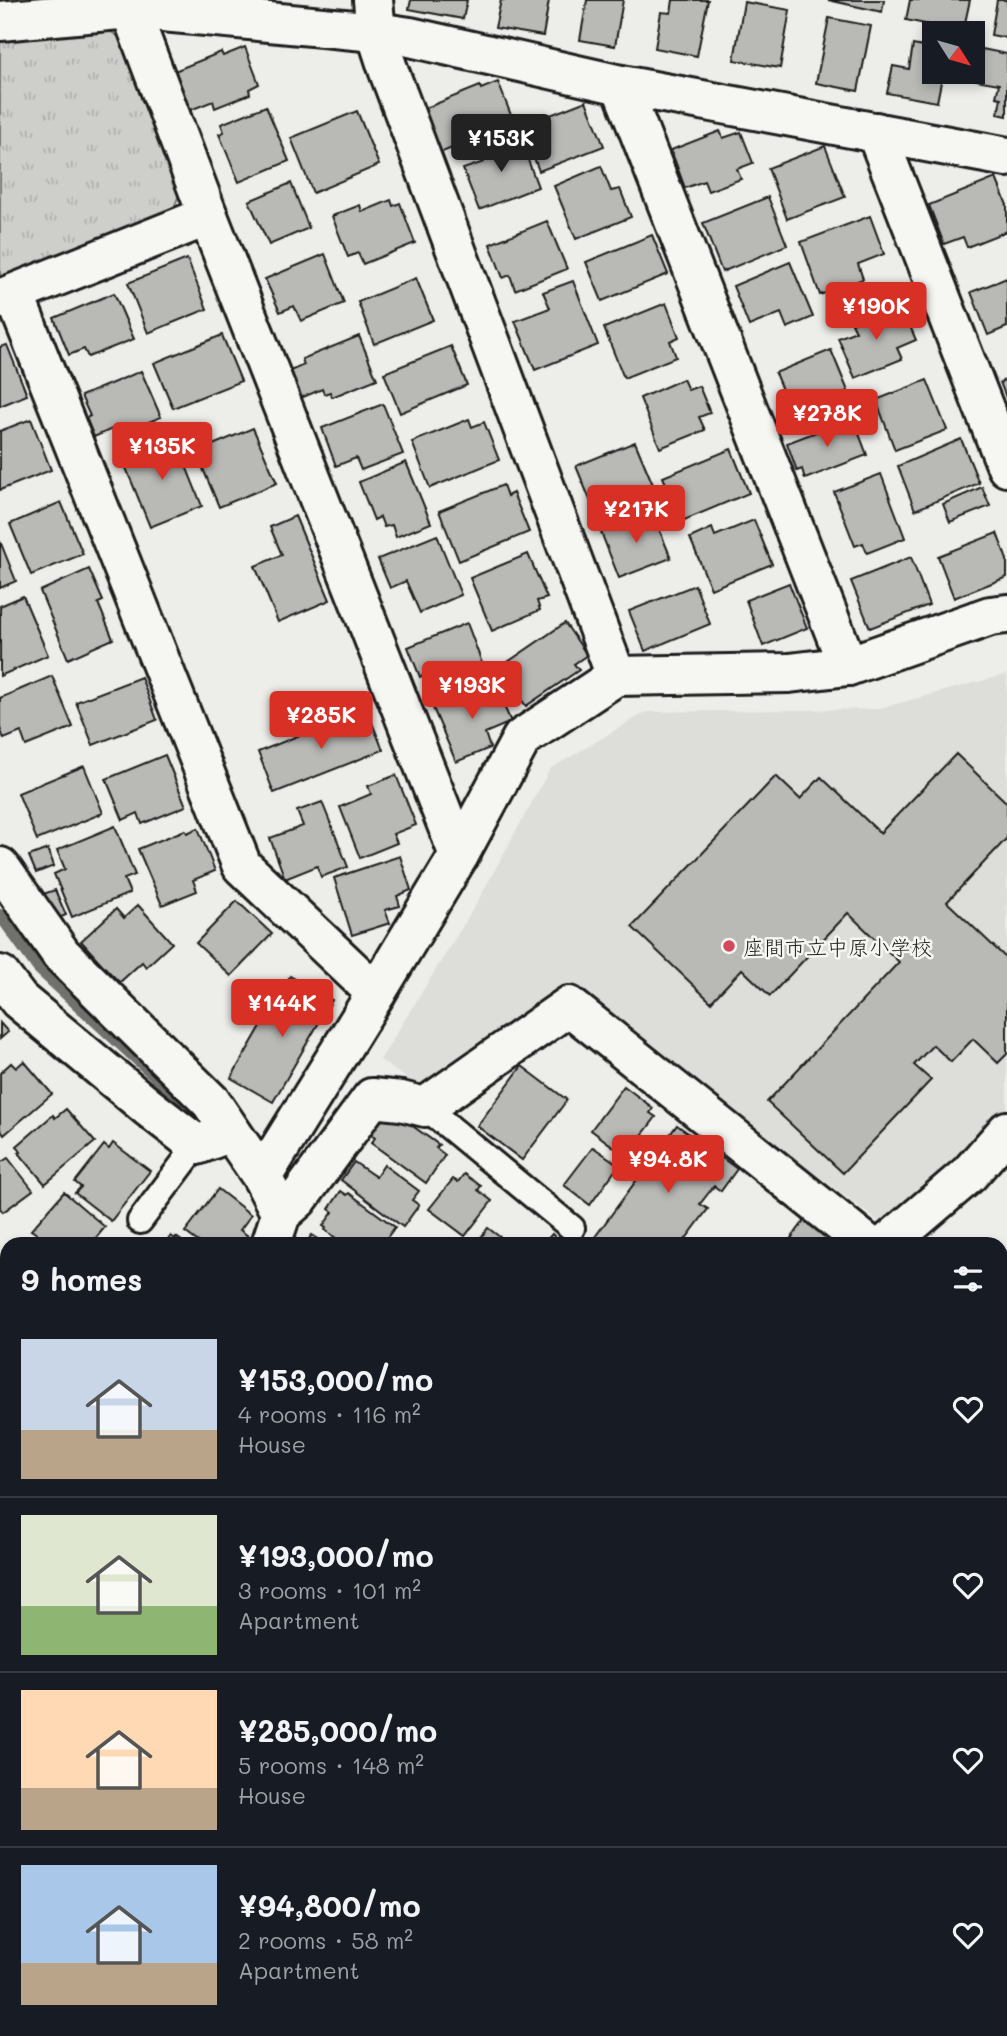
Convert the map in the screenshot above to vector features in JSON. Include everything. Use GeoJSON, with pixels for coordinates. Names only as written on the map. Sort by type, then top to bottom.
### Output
{"type":"FeatureCollection","features":[{"type":"Feature","properties":{"kind":"street"},"geometry":{"type":"LineString","coordinates":[[130,9],[208,216],[459,855]]}},
{"type":"Feature","properties":{"kind":"street"},"geometry":{"type":"LineString","coordinates":[[0,21],[130,9],[374,16],[410,37],[621,85],[1007,157]]}},
{"type":"Feature","properties":{"kind":"street"},"geometry":{"type":"LineString","coordinates":[[374,16],[393,84],[616,676]]}},
{"type":"Feature","properties":{"kind":"street"},"geometry":{"type":"LineString","coordinates":[[621,85],[848,666]]}},
{"type":"Feature","properties":{"kind":"street"},"geometry":{"type":"LineString","coordinates":[[876,132],[1007,467]]}},
{"type":"Feature","properties":{"kind":"street"},"geometry":{"type":"LineString","coordinates":[[208,216],[7,297],[242,866],[376,993]]}},
{"type":"Feature","properties":{"kind":"street"},"geometry":{"type":"LineString","coordinates":[[262,1177],[459,855],[523,738],[616,676],[789,673],[848,666],[990,616],[1007,614]]}},
{"type":"Feature","properties":{"kind":"street"},"geometry":{"type":"LineString","coordinates":[[0,867],[61,954],[211,1102],[214,1138]]}},
{"type":"Feature","properties":{"kind":"street"},"geometry":{"type":"LineString","coordinates":[[0,975],[19,1000],[148,1107],[214,1138],[262,1177],[276,1229]]}},
{"type":"Feature","properties":{"kind":"street"},"geometry":{"type":"LineString","coordinates":[[276,1229],[372,1098],[425,1107],[569,1006],[858,1237]]}},
{"type":"Feature","properties":{"kind":"street"},"geometry":{"type":"LineString","coordinates":[[895,1237],[969,1174],[1007,1131]]}},
{"type":"Feature","properties":{"kind":"lane"},"geometry":{"type":"LineString","coordinates":[[425,1107],[572,1228]]}},
{"type":"Feature","properties":{"kind":"lane"},"geometry":{"type":"LineString","coordinates":[[140,1222],[214,1138]]}},
{"type":"Feature","properties":{"kind":"shaded area","name":"座間市立中原小学校"},"geometry":{"type":"Polygon","coordinates":[[[1007,674],[1007,1113],[901,1218],[878,1221],[565,986],[442,1080],[413,1083],[380,1060],[475,906],[550,769],[646,712],[877,709],[1007,674]]]}},
{"type":"Feature","properties":{"kind":"green space"},"geometry":{"type":"Polygon","coordinates":[[[101,26],[121,38],[180,192],[172,213],[0,285],[0,40],[101,26]]]}},
{"type":"Feature","properties":{"kind":"building"},"geometry":{"type":"Polygon","coordinates":[[[411,0],[467,0],[463,19],[409,9],[411,0]]]}},
{"type":"Feature","properties":{"kind":"building"},"geometry":{"type":"Polygon","coordinates":[[[501,0],[549,0],[543,36],[495,28],[501,0]]]}},
{"type":"Feature","properties":{"kind":"building"},"geometry":{"type":"Polygon","coordinates":[[[587,0],[623,0],[615,46],[580,40],[587,0]]]}},
{"type":"Feature","properties":{"kind":"building"},"geometry":{"type":"Polygon","coordinates":[[[673,0],[708,0],[697,56],[655,48],[661,12],[671,13],[673,0]]]}},
{"type":"Feature","properties":{"kind":"building"},"geometry":{"type":"Polygon","coordinates":[[[828,0],[884,0],[882,12],[828,0]]]}},
{"type":"Feature","properties":{"kind":"building"},"geometry":{"type":"Polygon","coordinates":[[[910,0],[970,0],[965,21],[922,21],[922,23],[906,20],[910,0]]]}},
{"type":"Feature","properties":{"kind":"building"},"geometry":{"type":"Polygon","coordinates":[[[997,0],[1007,0],[1007,38],[991,35],[997,0]]]}},
{"type":"Feature","properties":{"kind":"building"},"geometry":{"type":"Polygon","coordinates":[[[744,2],[790,10],[780,68],[734,60],[744,2]]]}},
{"type":"Feature","properties":{"kind":"building"},"geometry":{"type":"Polygon","coordinates":[[[829,18],[871,26],[858,91],[816,83],[829,18]]]}},
{"type":"Feature","properties":{"kind":"building"},"geometry":{"type":"Polygon","coordinates":[[[913,45],[922,47],[922,84],[941,84],[937,102],[887,93],[893,66],[909,69],[913,45]]]}},
{"type":"Feature","properties":{"kind":"building"},"geometry":{"type":"Polygon","coordinates":[[[245,47],[259,84],[249,89],[250,94],[215,108],[213,101],[188,111],[172,72],[221,52],[223,56],[245,47]]]}},
{"type":"Feature","properties":{"kind":"building"},"geometry":{"type":"Polygon","coordinates":[[[985,50],[1007,54],[1007,116],[998,114],[1001,98],[996,97],[999,84],[985,82],[985,50]]]}},
{"type":"Feature","properties":{"kind":"building"},"geometry":{"type":"Polygon","coordinates":[[[498,82],[514,123],[440,153],[423,109],[480,86],[481,89],[498,82]]]}},
{"type":"Feature","properties":{"kind":"building"},"geometry":{"type":"Polygon","coordinates":[[[586,101],[604,146],[539,171],[522,126],[586,101]]]}},
{"type":"Feature","properties":{"kind":"building"},"geometry":{"type":"Polygon","coordinates":[[[266,106],[289,161],[239,182],[219,134],[224,132],[221,124],[266,106]]]}},
{"type":"Feature","properties":{"kind":"building"},"geometry":{"type":"Polygon","coordinates":[[[357,111],[379,165],[313,193],[291,138],[357,111]]]}},
{"type":"Feature","properties":{"kind":"building"},"geometry":{"type":"Polygon","coordinates":[[[720,131],[723,138],[741,132],[753,163],[737,169],[741,179],[708,191],[704,181],[685,188],[671,150],[720,131]]]}},
{"type":"Feature","properties":{"kind":"building"},"geometry":{"type":"Polygon","coordinates":[[[519,136],[538,187],[479,210],[463,169],[484,162],[480,151],[519,136]]]}},
{"type":"Feature","properties":{"kind":"building"},"geometry":{"type":"Polygon","coordinates":[[[825,146],[845,197],[787,219],[768,168],[825,146]]]}},
{"type":"Feature","properties":{"kind":"building"},"geometry":{"type":"Polygon","coordinates":[[[601,166],[611,191],[620,189],[631,217],[576,239],[554,186],[601,166]]]}},
{"type":"Feature","properties":{"kind":"building"},"geometry":{"type":"Polygon","coordinates":[[[996,178],[1007,205],[1007,231],[967,247],[963,237],[944,244],[929,205],[996,178]]]}},
{"type":"Feature","properties":{"kind":"building"},"geometry":{"type":"Polygon","coordinates":[[[291,183],[309,228],[269,245],[249,201],[291,183]]]}},
{"type":"Feature","properties":{"kind":"building"},"geometry":{"type":"Polygon","coordinates":[[[768,197],[787,245],[722,272],[703,223],[768,197]]]}},
{"type":"Feature","properties":{"kind":"building"},"geometry":{"type":"Polygon","coordinates":[[[391,200],[393,206],[400,203],[415,243],[363,264],[358,253],[348,257],[332,216],[360,205],[362,212],[391,200]]]}},
{"type":"Feature","properties":{"kind":"building"},"geometry":{"type":"Polygon","coordinates":[[[870,216],[884,254],[858,264],[863,279],[820,295],[801,242],[870,216]]]}},
{"type":"Feature","properties":{"kind":"building"},"geometry":{"type":"Polygon","coordinates":[[[547,221],[567,269],[515,290],[510,275],[503,278],[490,244],[547,221]]]}},
{"type":"Feature","properties":{"kind":"building"},"geometry":{"type":"Polygon","coordinates":[[[652,235],[668,274],[602,301],[586,262],[652,235]]]}},
{"type":"Feature","properties":{"kind":"building"},"geometry":{"type":"Polygon","coordinates":[[[325,254],[344,303],[301,321],[294,306],[280,312],[265,279],[325,254]]]}},
{"type":"Feature","properties":{"kind":"building"},"geometry":{"type":"Polygon","coordinates":[[[187,259],[207,309],[148,333],[128,283],[187,259]]]}},
{"type":"Feature","properties":{"kind":"building"},"geometry":{"type":"Polygon","coordinates":[[[790,262],[813,317],[787,328],[781,313],[749,326],[733,286],[790,262]]]}},
{"type":"Feature","properties":{"kind":"building"},"geometry":{"type":"Polygon","coordinates":[[[416,278],[433,320],[374,344],[358,302],[416,278]]]}},
{"type":"Feature","properties":{"kind":"building"},"geometry":{"type":"Polygon","coordinates":[[[1007,278],[1007,327],[988,335],[971,292],[1007,278]]]}},
{"type":"Feature","properties":{"kind":"building"},"geometry":{"type":"Polygon","coordinates":[[[573,281],[598,345],[535,370],[515,321],[550,308],[543,292],[573,281]]]}},
{"type":"Feature","properties":{"kind":"building"},"geometry":{"type":"Polygon","coordinates":[[[114,293],[134,339],[88,357],[84,349],[69,355],[54,318],[114,293]]]}},
{"type":"Feature","properties":{"kind":"building"},"geometry":{"type":"Polygon","coordinates":[[[666,303],[679,337],[670,341],[676,357],[624,378],[604,328],[666,303]]]}},
{"type":"Feature","properties":{"kind":"building"},"geometry":{"type":"Polygon","coordinates":[[[881,311],[885,320],[904,312],[916,340],[897,348],[902,359],[855,378],[838,338],[856,331],[852,323],[881,311]]]}},
{"type":"Feature","properties":{"kind":"building"},"geometry":{"type":"Polygon","coordinates":[[[222,335],[241,381],[173,408],[154,363],[222,335]]]}},
{"type":"Feature","properties":{"kind":"building"},"geometry":{"type":"Polygon","coordinates":[[[359,336],[377,379],[332,397],[330,392],[324,394],[322,389],[301,398],[290,371],[304,365],[302,359],[359,336]]]}},
{"type":"Feature","properties":{"kind":"building"},"geometry":{"type":"Polygon","coordinates":[[[7,345],[27,395],[0,406],[0,347],[7,345]]]}},
{"type":"Feature","properties":{"kind":"building"},"geometry":{"type":"Polygon","coordinates":[[[451,346],[467,385],[400,413],[384,373],[451,346]]]}},
{"type":"Feature","properties":{"kind":"building"},"geometry":{"type":"Polygon","coordinates":[[[831,350],[848,391],[792,414],[775,373],[831,350]]]}},
{"type":"Feature","properties":{"kind":"building"},"geometry":{"type":"Polygon","coordinates":[[[141,371],[161,417],[115,436],[112,429],[94,437],[86,418],[90,416],[81,396],[141,371]]]}},
{"type":"Feature","properties":{"kind":"building"},"geometry":{"type":"Polygon","coordinates":[[[683,379],[688,390],[699,386],[710,413],[699,417],[705,430],[660,448],[640,398],[683,379]]]}},
{"type":"Feature","properties":{"kind":"building"},"geometry":{"type":"Polygon","coordinates":[[[1007,379],[1007,400],[1000,382],[1007,379]]]}},
{"type":"Feature","properties":{"kind":"building"},"geometry":{"type":"Polygon","coordinates":[[[927,380],[947,430],[895,450],[876,400],[927,380]]]}},
{"type":"Feature","properties":{"kind":"building"},"geometry":{"type":"Polygon","coordinates":[[[383,404],[403,454],[361,470],[356,458],[336,466],[322,428],[383,404]]]}},
{"type":"Feature","properties":{"kind":"building"},"geometry":{"type":"Polygon","coordinates":[[[853,418],[867,455],[805,479],[802,469],[797,471],[787,443],[853,418]]]}},
{"type":"Feature","properties":{"kind":"building"},"geometry":{"type":"Polygon","coordinates":[[[31,419],[51,470],[0,490],[0,431],[31,419]]]}},
{"type":"Feature","properties":{"kind":"building"},"geometry":{"type":"Polygon","coordinates":[[[469,419],[472,427],[484,422],[499,460],[430,488],[412,442],[469,419]]]}},
{"type":"Feature","properties":{"kind":"building"},"geometry":{"type":"Polygon","coordinates":[[[253,428],[277,483],[219,507],[196,452],[253,428]]]}},
{"type":"Feature","properties":{"kind":"building"},"geometry":{"type":"Polygon","coordinates":[[[174,436],[202,506],[150,527],[122,458],[174,436]]]}},
{"type":"Feature","properties":{"kind":"building"},"geometry":{"type":"Polygon","coordinates":[[[961,439],[979,483],[915,510],[898,466],[961,439]]]}},
{"type":"Feature","properties":{"kind":"building"},"geometry":{"type":"Polygon","coordinates":[[[635,442],[654,487],[595,512],[576,466],[635,442]]]}},
{"type":"Feature","properties":{"kind":"building"},"geometry":{"type":"Polygon","coordinates":[[[731,449],[749,493],[682,521],[663,477],[731,449]]]}},
{"type":"Feature","properties":{"kind":"building"},"geometry":{"type":"Polygon","coordinates":[[[406,462],[431,523],[396,537],[392,525],[384,527],[380,517],[374,520],[359,482],[406,462]]]}},
{"type":"Feature","properties":{"kind":"building"},"geometry":{"type":"Polygon","coordinates":[[[881,474],[905,538],[867,553],[863,543],[855,546],[834,492],[881,474]]]}},
{"type":"Feature","properties":{"kind":"building"},"geometry":{"type":"Polygon","coordinates":[[[503,485],[507,496],[513,493],[529,532],[459,561],[439,511],[503,485]]]}},
{"type":"Feature","properties":{"kind":"building"},"geometry":{"type":"Polygon","coordinates":[[[982,487],[990,506],[950,522],[943,504],[982,487]]]}},
{"type":"Feature","properties":{"kind":"building"},"geometry":{"type":"Polygon","coordinates":[[[61,502],[83,554],[31,575],[10,524],[61,502]]]}},
{"type":"Feature","properties":{"kind":"building"},"geometry":{"type":"Polygon","coordinates":[[[652,512],[671,558],[619,578],[601,532],[652,512]]]}},
{"type":"Feature","properties":{"kind":"building"},"geometry":{"type":"Polygon","coordinates":[[[295,516],[330,600],[278,622],[255,566],[282,555],[270,527],[295,516]]]}},
{"type":"Feature","properties":{"kind":"building"},"geometry":{"type":"Polygon","coordinates":[[[754,520],[772,564],[711,589],[690,538],[712,528],[715,536],[754,520]]]}},
{"type":"Feature","properties":{"kind":"building"},"geometry":{"type":"Polygon","coordinates":[[[997,533],[1007,560],[1007,577],[954,598],[938,556],[997,533]]]}},
{"type":"Feature","properties":{"kind":"building"},"geometry":{"type":"Polygon","coordinates":[[[437,535],[461,595],[420,613],[406,581],[390,588],[378,559],[437,535]]]}},
{"type":"Feature","properties":{"kind":"building"},"geometry":{"type":"Polygon","coordinates":[[[0,541],[16,581],[0,588],[0,541]]]}},
{"type":"Feature","properties":{"kind":"building"},"geometry":{"type":"Polygon","coordinates":[[[528,554],[547,598],[537,601],[540,610],[492,631],[470,578],[528,554]]]}},
{"type":"Feature","properties":{"kind":"building"},"geometry":{"type":"Polygon","coordinates":[[[911,557],[929,605],[870,628],[851,581],[911,557]]]}},
{"type":"Feature","properties":{"kind":"building"},"geometry":{"type":"Polygon","coordinates":[[[89,569],[103,601],[98,603],[113,639],[68,659],[40,591],[89,569]]]}},
{"type":"Feature","properties":{"kind":"building"},"geometry":{"type":"Polygon","coordinates":[[[789,583],[807,628],[763,646],[746,600],[789,583]]]}},
{"type":"Feature","properties":{"kind":"building"},"geometry":{"type":"Polygon","coordinates":[[[695,585],[710,624],[645,651],[629,611],[695,585]]]}},
{"type":"Feature","properties":{"kind":"building"},"geometry":{"type":"Polygon","coordinates":[[[23,596],[48,655],[0,676],[0,606],[23,596]]]}},
{"type":"Feature","properties":{"kind":"building"},"geometry":{"type":"Polygon","coordinates":[[[467,623],[485,671],[450,686],[443,668],[420,677],[408,647],[467,623]]]}},
{"type":"Feature","properties":{"kind":"building"},"geometry":{"type":"Polygon","coordinates":[[[565,623],[587,655],[574,664],[579,670],[526,706],[506,678],[508,676],[502,666],[565,623]]]}},
{"type":"Feature","properties":{"kind":"building"},"geometry":{"type":"Polygon","coordinates":[[[52,676],[73,727],[26,746],[21,732],[4,739],[0,728],[0,698],[52,676]]]}},
{"type":"Feature","properties":{"kind":"building"},"geometry":{"type":"Polygon","coordinates":[[[141,677],[157,720],[93,745],[76,702],[141,677]]]}},
{"type":"Feature","properties":{"kind":"building"},"geometry":{"type":"Polygon","coordinates":[[[494,683],[511,722],[485,733],[490,748],[456,762],[433,708],[494,683]]]}},
{"type":"Feature","properties":{"kind":"building"},"geometry":{"type":"Polygon","coordinates":[[[366,708],[383,750],[274,793],[258,752],[366,708]]]}},
{"type":"Feature","properties":{"kind":"building"},"geometry":{"type":"Polygon","coordinates":[[[956,754],[1007,803],[1007,838],[947,902],[1007,959],[1007,1054],[998,1063],[973,1039],[951,1062],[933,1045],[914,1065],[931,1080],[843,1173],[767,1102],[899,962],[848,913],[770,996],[742,969],[711,1002],[632,927],[776,776],[800,799],[821,777],[880,833],[956,754]]]}},
{"type":"Feature","properties":{"kind":"building"},"geometry":{"type":"Polygon","coordinates":[[[165,755],[186,806],[142,824],[138,813],[123,820],[106,779],[165,755]]]}},
{"type":"Feature","properties":{"kind":"building"},"geometry":{"type":"Polygon","coordinates":[[[84,766],[103,813],[37,840],[18,793],[84,766]]]}},
{"type":"Feature","properties":{"kind":"building"},"geometry":{"type":"Polygon","coordinates":[[[396,775],[416,825],[393,834],[397,843],[360,858],[340,807],[371,794],[368,786],[396,775]]]}},
{"type":"Feature","properties":{"kind":"building"},"geometry":{"type":"Polygon","coordinates":[[[322,802],[348,867],[321,877],[317,866],[285,879],[270,838],[303,826],[297,811],[322,802]]]}},
{"type":"Feature","properties":{"kind":"building"},"geometry":{"type":"Polygon","coordinates":[[[115,826],[135,875],[124,879],[130,893],[72,917],[54,874],[65,869],[57,850],[115,826]]]}},
{"type":"Feature","properties":{"kind":"building"},"geometry":{"type":"Polygon","coordinates":[[[198,828],[215,871],[193,880],[197,891],[162,905],[138,849],[185,830],[187,833],[198,828]]]}},
{"type":"Feature","properties":{"kind":"building"},"geometry":{"type":"Polygon","coordinates":[[[48,849],[54,866],[36,873],[29,856],[48,849]]]}},
{"type":"Feature","properties":{"kind":"building"},"geometry":{"type":"Polygon","coordinates":[[[400,856],[411,890],[397,896],[400,906],[385,910],[390,923],[352,935],[334,878],[400,856]]]}},
{"type":"Feature","properties":{"kind":"building"},"geometry":{"type":"Polygon","coordinates":[[[55,890],[66,915],[54,920],[43,894],[55,890]]]}},
{"type":"Feature","properties":{"kind":"building"},"geometry":{"type":"Polygon","coordinates":[[[237,901],[272,934],[231,976],[196,943],[237,901]]]}},
{"type":"Feature","properties":{"kind":"building"},"geometry":{"type":"Polygon","coordinates":[[[138,905],[172,943],[146,967],[142,962],[119,983],[81,941],[116,909],[124,918],[138,905]]]}},
{"type":"Feature","properties":{"kind":"building"},"geometry":{"type":"Polygon","coordinates":[[[290,976],[332,1000],[273,1102],[231,1078],[290,976]]]}},
{"type":"Feature","properties":{"kind":"building"},"geometry":{"type":"Polygon","coordinates":[[[0,1023],[8,1032],[0,1039],[0,1023]]]}},
{"type":"Feature","properties":{"kind":"building"},"geometry":{"type":"Polygon","coordinates":[[[24,1061],[52,1094],[4,1135],[0,1129],[0,1073],[11,1063],[16,1068],[24,1061]]]}},
{"type":"Feature","properties":{"kind":"building"},"geometry":{"type":"Polygon","coordinates":[[[522,1066],[567,1100],[522,1160],[477,1126],[522,1066]]]}},
{"type":"Feature","properties":{"kind":"building"},"geometry":{"type":"Polygon","coordinates":[[[624,1086],[653,1108],[650,1113],[656,1117],[626,1156],[591,1130],[624,1086]]]}},
{"type":"Feature","properties":{"kind":"building"},"geometry":{"type":"Polygon","coordinates":[[[66,1109],[95,1142],[45,1184],[19,1153],[21,1152],[17,1146],[53,1115],[55,1118],[66,1109]]]}},
{"type":"Feature","properties":{"kind":"building"},"geometry":{"type":"Polygon","coordinates":[[[393,1112],[439,1145],[436,1148],[445,1155],[426,1183],[371,1143],[375,1138],[370,1134],[386,1113],[393,1112]]]}},
{"type":"Feature","properties":{"kind":"building"},"geometry":{"type":"Polygon","coordinates":[[[677,1125],[737,1169],[721,1191],[714,1186],[700,1204],[708,1209],[687,1237],[595,1237],[677,1125]]]}},
{"type":"Feature","properties":{"kind":"building"},"geometry":{"type":"Polygon","coordinates":[[[113,1143],[150,1171],[111,1221],[75,1193],[81,1187],[75,1182],[104,1145],[109,1149],[113,1143]]]}},
{"type":"Feature","properties":{"kind":"building"},"geometry":{"type":"Polygon","coordinates":[[[593,1147],[619,1165],[590,1205],[564,1185],[593,1147]]]}},
{"type":"Feature","properties":{"kind":"building"},"geometry":{"type":"Polygon","coordinates":[[[8,1158],[33,1190],[3,1212],[0,1208],[0,1163],[8,1158]]]}},
{"type":"Feature","properties":{"kind":"building"},"geometry":{"type":"Polygon","coordinates":[[[354,1162],[376,1177],[384,1165],[419,1191],[412,1200],[419,1205],[403,1227],[341,1180],[354,1162]]]}},
{"type":"Feature","properties":{"kind":"building"},"geometry":{"type":"Polygon","coordinates":[[[464,1174],[481,1186],[478,1190],[492,1201],[465,1236],[429,1209],[453,1179],[458,1182],[464,1174]]]}},
{"type":"Feature","properties":{"kind":"building"},"geometry":{"type":"Polygon","coordinates":[[[218,1189],[251,1215],[240,1230],[247,1237],[192,1237],[185,1232],[218,1189]]]}},
{"type":"Feature","properties":{"kind":"building"},"geometry":{"type":"Polygon","coordinates":[[[341,1191],[347,1195],[349,1193],[395,1227],[387,1237],[334,1237],[323,1226],[333,1212],[329,1209],[341,1191]]]}},
{"type":"Feature","properties":{"kind":"building"},"geometry":{"type":"Polygon","coordinates":[[[64,1192],[105,1227],[97,1237],[35,1237],[37,1234],[31,1230],[64,1192]]]}},
{"type":"Feature","properties":{"kind":"building"},"geometry":{"type":"Polygon","coordinates":[[[805,1220],[829,1237],[792,1237],[805,1220]]]}},
{"type":"Feature","properties":{"kind":"building"},"geometry":{"type":"Polygon","coordinates":[[[488,1228],[500,1237],[481,1237],[488,1228]]]}},
{"type":"Feature","properties":{"kind":"waterway"},"geometry":{"type":"LineString","coordinates":[[0,915],[38,968],[181,1100]]}},
{"type":"Feature","properties":{"kind":"place","name":"座間市立中原小学校"},"geometry":{"type":"Point","coordinates":[729,946]}}]}
